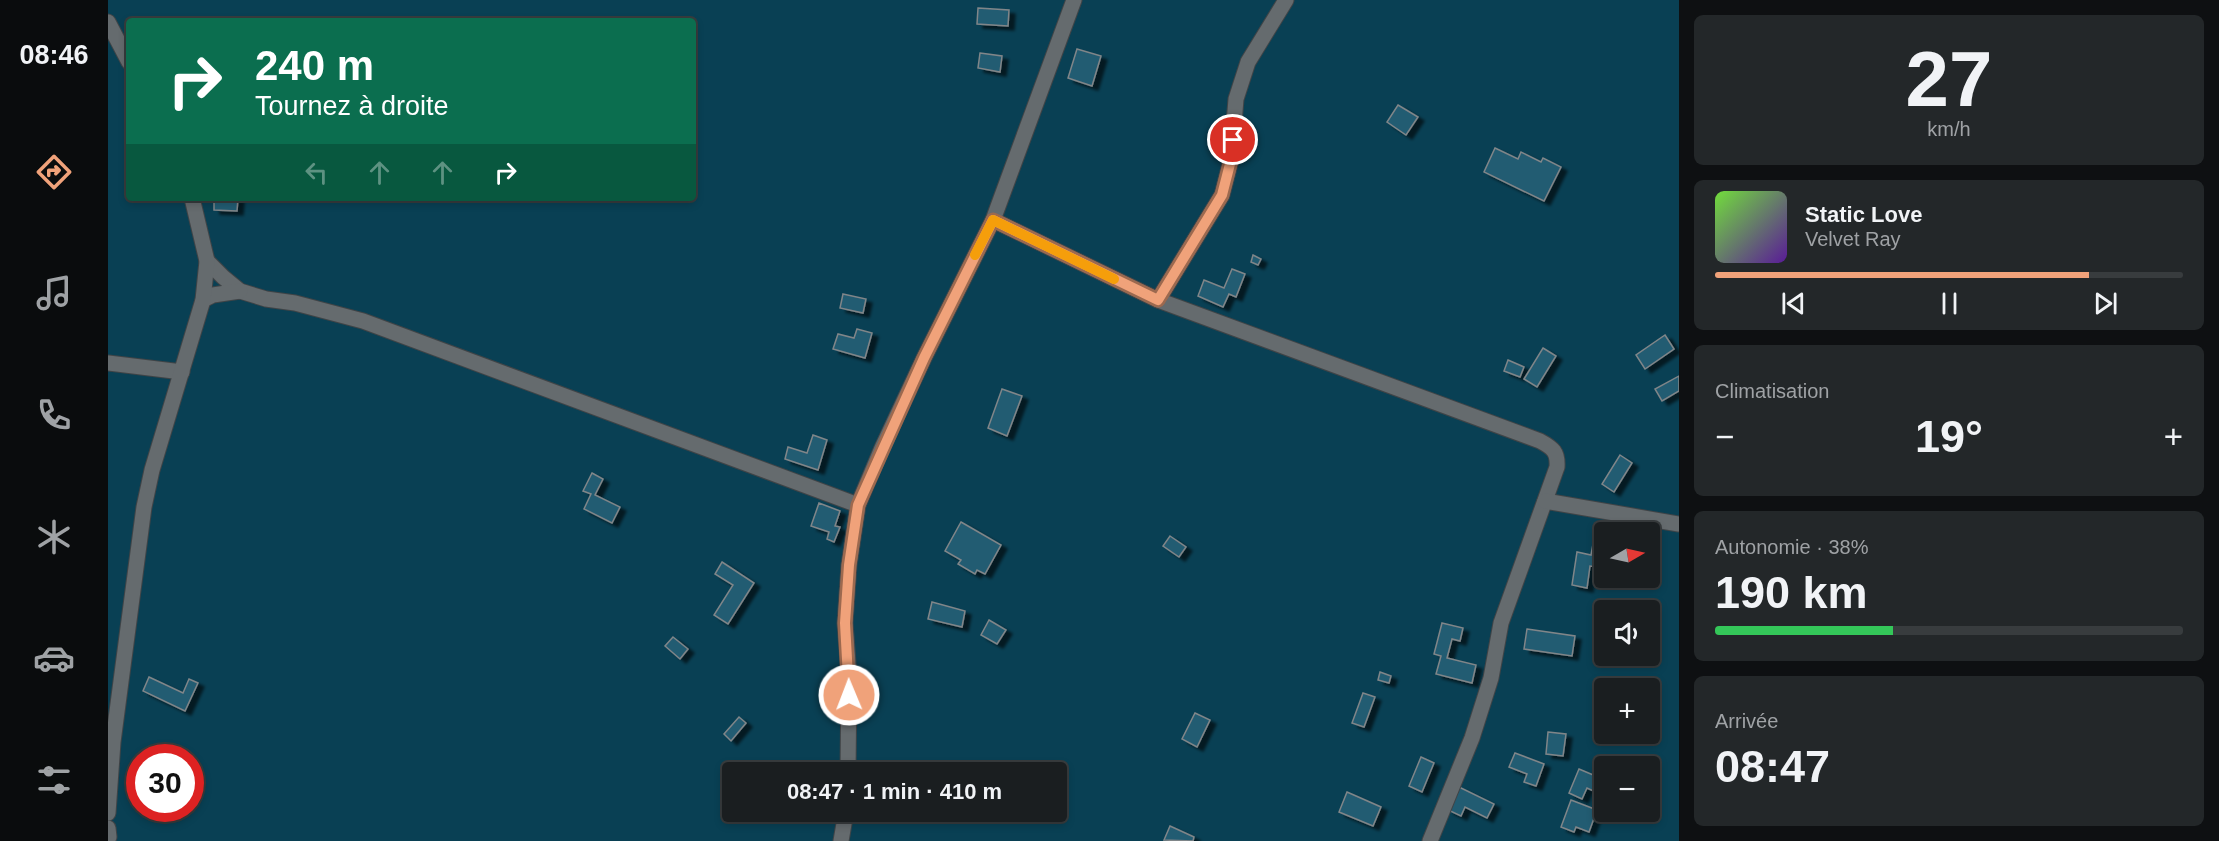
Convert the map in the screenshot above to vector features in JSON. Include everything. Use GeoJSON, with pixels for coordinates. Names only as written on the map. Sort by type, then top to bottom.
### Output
{"type":"FeatureCollection","features":[{"type":"Feature","properties":{"kind":"street"},"geometry":{"type":"LineString","coordinates":[[848,762],[849,676],[845,623],[849,565],[858,505],[924,358],[993,220],[1074,0]]}},
{"type":"Feature","properties":{"kind":"street"},"geometry":{"type":"LineString","coordinates":[[1158,300],[1222,195],[1231,160],[1236,99],[1245,71],[1248,62],[1286,0]]}},
{"type":"Feature","properties":{"kind":"street"},"geometry":{"type":"LineString","coordinates":[[108,22],[126,56]]}},
{"type":"Feature","properties":{"kind":"street"},"geometry":{"type":"LineString","coordinates":[[108,813],[113,742],[144,507],[152,470],[203,300],[207,261],[193,201]]}},
{"type":"Feature","properties":{"kind":"street"},"geometry":{"type":"LineString","coordinates":[[993,220],[1158,300],[1540,441],[1552,448],[1558,456],[1557,467],[1501,623],[1491,678],[1472,738],[1430,841]]}},
{"type":"Feature","properties":{"kind":"street"},"geometry":{"type":"LineString","coordinates":[[207,261],[240,291],[363,321],[858,505]]}},
{"type":"Feature","properties":{"kind":"street"},"geometry":{"type":"LineString","coordinates":[[203,300],[213,295],[240,291]]}},
{"type":"Feature","properties":{"kind":"street"},"geometry":{"type":"LineString","coordinates":[[108,363],[182,372]]}},
{"type":"Feature","properties":{"kind":"street"},"geometry":{"type":"LineString","coordinates":[[1545,501],[1679,524]]}},
{"type":"Feature","properties":{"kind":"street"},"geometry":{"type":"LineString","coordinates":[[841,841],[844,822]]}},
{"type":"Feature","properties":{"kind":"shaded area"},"geometry":{"type":"Polygon","coordinates":[[[108,0],[1679,0],[1679,841],[108,841],[108,0]]]}},
{"type":"Feature","properties":{"kind":"building"},"geometry":{"type":"Polygon","coordinates":[[[978,8],[1009,10],[1008,26],[977,24],[978,8]]]}},
{"type":"Feature","properties":{"kind":"building"},"geometry":{"type":"Polygon","coordinates":[[[1077,49],[1101,56],[1092,86],[1068,78],[1077,49]]]}},
{"type":"Feature","properties":{"kind":"building"},"geometry":{"type":"Polygon","coordinates":[[[980,53],[1002,56],[1000,72],[978,68],[980,53]]]}},
{"type":"Feature","properties":{"kind":"building"},"geometry":{"type":"Polygon","coordinates":[[[1398,105],[1418,117],[1406,135],[1387,122],[1398,105]]]}},
{"type":"Feature","properties":{"kind":"building"},"geometry":{"type":"Polygon","coordinates":[[[1495,148],[1518,159],[1521,152],[1541,162],[1543,158],[1561,167],[1544,201],[1484,172],[1495,148]]]}},
{"type":"Feature","properties":{"kind":"building"},"geometry":{"type":"Polygon","coordinates":[[[214,201],[238,201],[237,211],[214,210],[214,201]]]}},
{"type":"Feature","properties":{"kind":"building"},"geometry":{"type":"Polygon","coordinates":[[[1253,255],[1261,259],[1258,265],[1251,262],[1253,255]]]}},
{"type":"Feature","properties":{"kind":"building"},"geometry":{"type":"Polygon","coordinates":[[[1232,269],[1245,274],[1236,297],[1229,294],[1223,307],[1198,296],[1204,280],[1224,288],[1232,269]]]}},
{"type":"Feature","properties":{"kind":"building"},"geometry":{"type":"Polygon","coordinates":[[[843,294],[866,299],[863,313],[840,308],[843,294]]]}},
{"type":"Feature","properties":{"kind":"building"},"geometry":{"type":"Polygon","coordinates":[[[857,329],[872,333],[865,358],[833,349],[838,334],[854,338],[857,329]]]}},
{"type":"Feature","properties":{"kind":"building"},"geometry":{"type":"Polygon","coordinates":[[[1665,335],[1674,349],[1645,369],[1636,355],[1665,335]]]}},
{"type":"Feature","properties":{"kind":"building"},"geometry":{"type":"Polygon","coordinates":[[[1543,348],[1556,356],[1537,387],[1524,379],[1543,348]]]}},
{"type":"Feature","properties":{"kind":"building"},"geometry":{"type":"Polygon","coordinates":[[[1508,360],[1524,367],[1520,377],[1504,371],[1508,360]]]}},
{"type":"Feature","properties":{"kind":"building"},"geometry":{"type":"Polygon","coordinates":[[[1679,376],[1679,391],[1662,401],[1655,389],[1679,376]]]}},
{"type":"Feature","properties":{"kind":"building"},"geometry":{"type":"Polygon","coordinates":[[[1002,389],[1022,396],[1007,436],[988,428],[1002,389]]]}},
{"type":"Feature","properties":{"kind":"building"},"geometry":{"type":"Polygon","coordinates":[[[813,435],[827,440],[818,470],[785,459],[788,447],[807,453],[813,435]]]}},
{"type":"Feature","properties":{"kind":"building"},"geometry":{"type":"Polygon","coordinates":[[[1620,455],[1632,463],[1614,492],[1602,484],[1620,455]]]}},
{"type":"Feature","properties":{"kind":"building"},"geometry":{"type":"Polygon","coordinates":[[[592,473],[603,479],[595,495],[620,507],[612,523],[584,509],[591,494],[583,491],[592,473]]]}},
{"type":"Feature","properties":{"kind":"building"},"geometry":{"type":"Polygon","coordinates":[[[819,503],[840,511],[835,526],[840,527],[834,542],[827,539],[829,532],[811,526],[819,503]]]}},
{"type":"Feature","properties":{"kind":"building"},"geometry":{"type":"Polygon","coordinates":[[[961,522],[1001,545],[985,574],[977,570],[975,574],[958,564],[961,560],[945,551],[961,522]]]}},
{"type":"Feature","properties":{"kind":"building"},"geometry":{"type":"Polygon","coordinates":[[[1170,536],[1186,547],[1179,557],[1163,546],[1170,536]]]}},
{"type":"Feature","properties":{"kind":"building"},"geometry":{"type":"Polygon","coordinates":[[[1594,544],[1594,567],[1590,566],[1587,588],[1572,585],[1577,552],[1591,555],[1594,544]]]}},
{"type":"Feature","properties":{"kind":"building"},"geometry":{"type":"Polygon","coordinates":[[[722,562],[754,583],[728,624],[714,615],[733,585],[715,574],[722,562]]]}},
{"type":"Feature","properties":{"kind":"building"},"geometry":{"type":"Polygon","coordinates":[[[932,602],[965,611],[962,627],[928,619],[932,602]]]}},
{"type":"Feature","properties":{"kind":"building"},"geometry":{"type":"Polygon","coordinates":[[[989,620],[1006,630],[997,644],[981,635],[989,620]]]}},
{"type":"Feature","properties":{"kind":"building"},"geometry":{"type":"Polygon","coordinates":[[[1442,623],[1463,628],[1460,641],[1452,639],[1447,658],[1476,665],[1472,683],[1436,674],[1441,656],[1434,654],[1442,623]]]}},
{"type":"Feature","properties":{"kind":"building"},"geometry":{"type":"Polygon","coordinates":[[[1527,629],[1575,636],[1572,656],[1524,649],[1527,629]]]}},
{"type":"Feature","properties":{"kind":"building"},"geometry":{"type":"Polygon","coordinates":[[[673,637],[688,649],[680,659],[665,646],[673,637]]]}},
{"type":"Feature","properties":{"kind":"building"},"geometry":{"type":"Polygon","coordinates":[[[1380,672],[1391,676],[1389,683],[1378,680],[1380,672]]]}},
{"type":"Feature","properties":{"kind":"building"},"geometry":{"type":"Polygon","coordinates":[[[149,677],[183,693],[189,679],[198,683],[185,711],[143,691],[149,677]]]}},
{"type":"Feature","properties":{"kind":"building"},"geometry":{"type":"Polygon","coordinates":[[[1363,693],[1375,697],[1364,727],[1352,723],[1363,693]]]}},
{"type":"Feature","properties":{"kind":"building"},"geometry":{"type":"Polygon","coordinates":[[[1195,713],[1210,720],[1197,747],[1182,739],[1195,713]]]}},
{"type":"Feature","properties":{"kind":"building"},"geometry":{"type":"Polygon","coordinates":[[[739,717],[746,723],[731,741],[724,734],[739,717]]]}},
{"type":"Feature","properties":{"kind":"building"},"geometry":{"type":"Polygon","coordinates":[[[1548,732],[1566,734],[1563,756],[1546,754],[1548,732]]]}},
{"type":"Feature","properties":{"kind":"building"},"geometry":{"type":"Polygon","coordinates":[[[1515,753],[1544,764],[1536,786],[1524,782],[1527,774],[1509,767],[1515,753]]]}},
{"type":"Feature","properties":{"kind":"building"},"geometry":{"type":"Polygon","coordinates":[[[1421,757],[1434,763],[1422,792],[1409,786],[1421,757]]]}},
{"type":"Feature","properties":{"kind":"building"},"geometry":{"type":"Polygon","coordinates":[[[1579,769],[1594,775],[1594,791],[1587,788],[1582,799],[1569,793],[1579,769]]]}},
{"type":"Feature","properties":{"kind":"building"},"geometry":{"type":"Polygon","coordinates":[[[1459,787],[1494,804],[1487,818],[1465,807],[1461,816],[1448,810],[1459,787]]]}},
{"type":"Feature","properties":{"kind":"building"},"geometry":{"type":"Polygon","coordinates":[[[1347,792],[1381,807],[1373,826],[1339,812],[1347,792]]]}},
{"type":"Feature","properties":{"kind":"building"},"geometry":{"type":"Polygon","coordinates":[[[1571,800],[1594,809],[1594,818],[1589,832],[1576,827],[1574,832],[1561,827],[1571,800]]]}},
{"type":"Feature","properties":{"kind":"building"},"geometry":{"type":"Polygon","coordinates":[[[1170,826],[1194,837],[1193,841],[1164,840],[1170,826]]]}},
{"type":"Feature","properties":{"kind":"slow traffic"},"geometry":{"type":"LineString","coordinates":[[975,255],[993,220],[1114,279]]}},
{"type":"Feature","properties":{"kind":"route"},"geometry":{"type":"LineString","coordinates":[[849,695],[845,623],[849,565],[858,505],[924,358],[993,220],[1158,300],[1222,195],[1231,160],[1233,140]]}}]}
